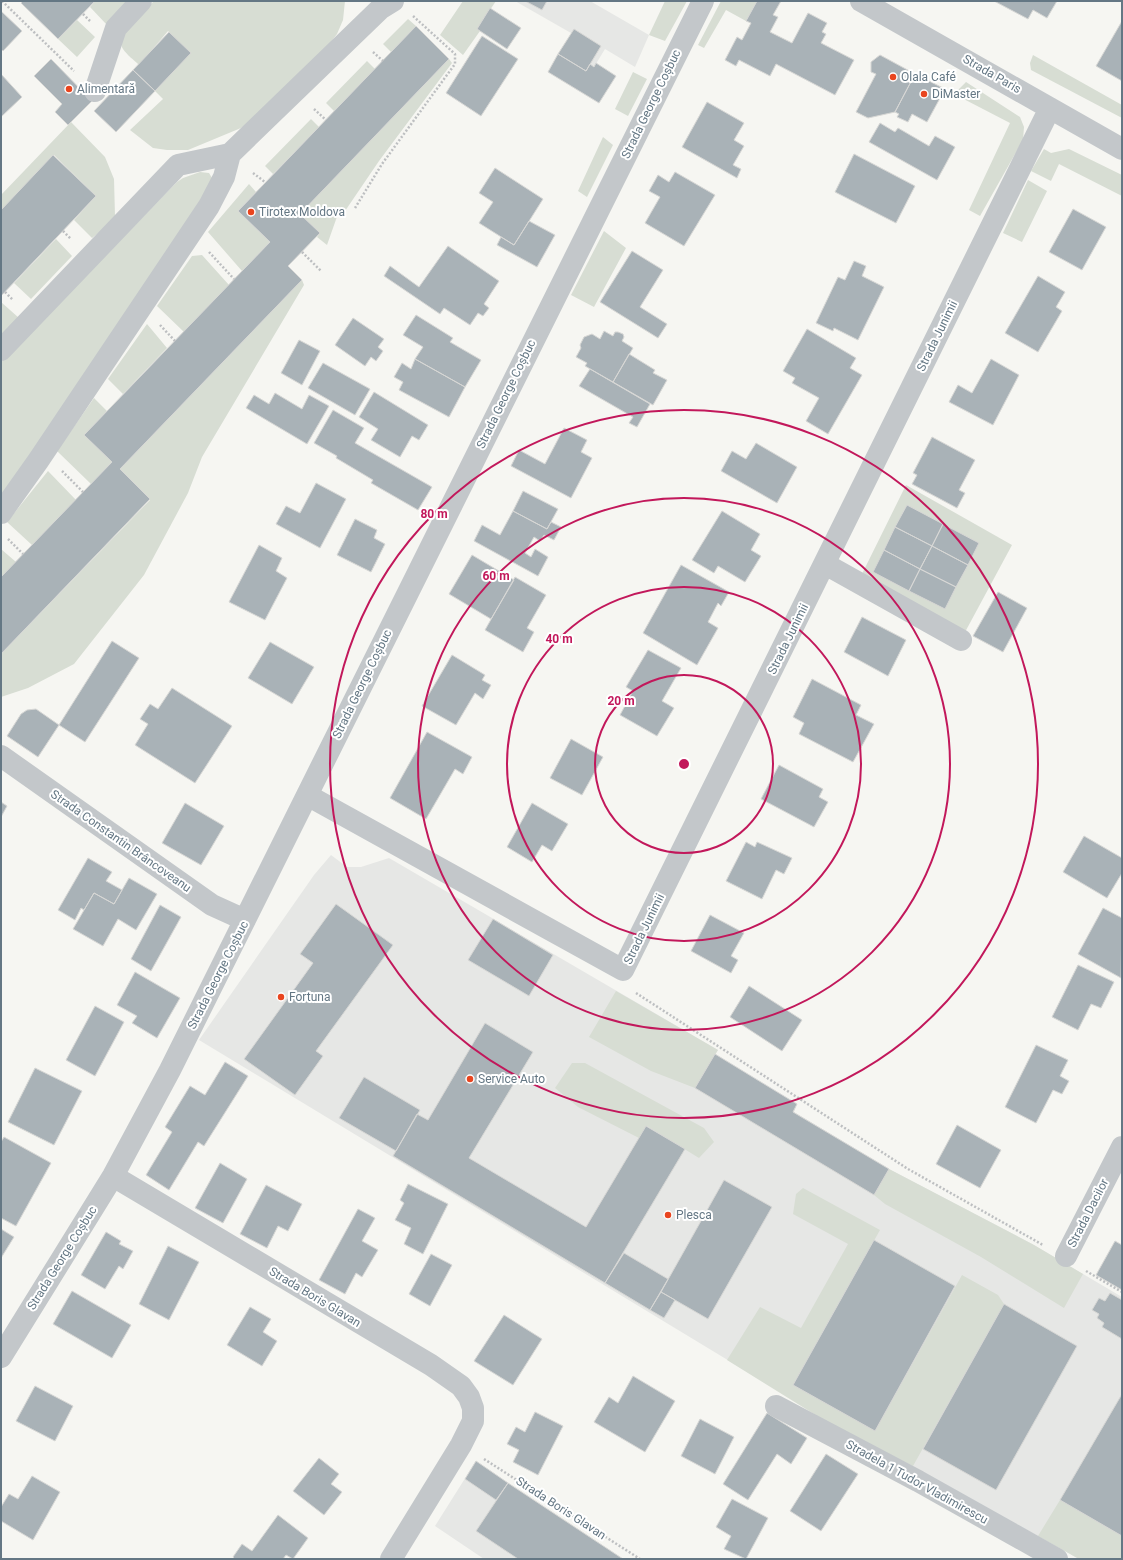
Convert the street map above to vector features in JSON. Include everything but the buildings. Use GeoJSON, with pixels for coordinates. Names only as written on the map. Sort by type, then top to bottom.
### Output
{"type":"FeatureCollection","features":[{"type":"Feature","properties":{"kind":"street"},"geometry":{"type":"LineString","coordinates":[[95,91],[116,28],[142,1]]}},
{"type":"Feature","properties":{"kind":"street","name":"Strada George Coșbuc"},"geometry":{"type":"LineString","coordinates":[[1,1357],[113,1176],[170,1070],[702,1]]}},
{"type":"Feature","properties":{"kind":"street","name":"Strada Paris"},"geometry":{"type":"LineString","coordinates":[[861,1],[1122,149]]}},
{"type":"Feature","properties":{"kind":"street"},"geometry":{"type":"LineString","coordinates":[[1,350],[178,165],[230,154],[388,6]]}},
{"type":"Feature","properties":{"kind":"street","name":"Strada Junimii"},"geometry":{"type":"LineString","coordinates":[[307,795],[624,970],[1050,108]]}},
{"type":"Feature","properties":{"kind":"street"},"geometry":{"type":"LineString","coordinates":[[1,513],[38,461],[209,206],[224,177],[230,154]]}},
{"type":"Feature","properties":{"kind":"street"},"geometry":{"type":"LineString","coordinates":[[825,564],[961,640]]}},
{"type":"Feature","properties":{"kind":"street","name":"Strada Constantin Brâncoveanu"},"geometry":{"type":"LineString","coordinates":[[1,756],[212,905],[245,920]]}},
{"type":"Feature","properties":{"kind":"street","name":"Strada Dacilor"},"geometry":{"type":"LineString","coordinates":[[1066,1256],[1122,1147]]}},
{"type":"Feature","properties":{"kind":"street","name":"Strada Boris Glavan"},"geometry":{"type":"LineString","coordinates":[[113,1176],[431,1365],[461,1386],[469,1397],[473,1421],[461,1445],[392,1559]]}},
{"type":"Feature","properties":{"kind":"street","name":"Stradela 1 Tudor Vladimirescu"},"geometry":{"type":"LineString","coordinates":[[776,1406],[918,1481],[1057,1559]]}},
{"type":"Feature","properties":{"kind":"path"},"geometry":{"type":"LineString","coordinates":[[2,1],[95,91]]}},
{"type":"Feature","properties":{"kind":"path"},"geometry":{"type":"LineString","coordinates":[[355,208],[382,164],[455,64],[455,54],[388,6]]}},
{"type":"Feature","properties":{"kind":"path"},"geometry":{"type":"LineString","coordinates":[[191,232],[234,279]]}},
{"type":"Feature","properties":{"kind":"path"},"geometry":{"type":"LineString","coordinates":[[302,252],[321,271]]}},
{"type":"Feature","properties":{"kind":"path"},"geometry":{"type":"LineString","coordinates":[[7,538],[23,554]]}},
{"type":"Feature","properties":{"kind":"path"},"geometry":{"type":"LineString","coordinates":[[624,970],[632,991],[915,1173],[1066,1256],[1122,1292]]}},
{"type":"Feature","properties":{"kind":"path","name":"Strada Boris Glavan"},"geometry":{"type":"LineString","coordinates":[[461,1445],[640,1559]]}},
{"type":"Feature","properties":{"kind":"shaded area"},"geometry":{"type":"Polygon","coordinates":[[[95,1],[130,1],[107,25],[90,7],[95,1]]]}},
{"type":"Feature","properties":{"kind":"shaded area"},"geometry":{"type":"Polygon","coordinates":[[[154,1],[345,1],[343,20],[337,34],[313,66],[268,111],[241,128],[188,150],[167,150],[153,148],[130,130],[163,99],[155,91],[190,53],[168,31],[139,65],[123,49],[121,43],[126,30],[131,23],[154,1]]]}},
{"type":"Feature","properties":{"kind":"shaded area"},"geometry":{"type":"Polygon","coordinates":[[[463,1],[496,1],[477,29],[480,31],[463,55],[440,35],[463,1]]]}},
{"type":"Feature","properties":{"kind":"shaded area"},"geometry":{"type":"Polygon","coordinates":[[[515,1],[590,1],[649,35],[635,67],[605,49],[594,67],[590,64],[586,71],[571,33],[515,1]]]}},
{"type":"Feature","properties":{"kind":"shaded area"},"geometry":{"type":"Polygon","coordinates":[[[665,1],[687,1],[665,41],[649,35],[665,1]]]}},
{"type":"Feature","properties":{"kind":"shaded area"},"geometry":{"type":"Polygon","coordinates":[[[721,1],[757,1],[746,21],[726,10],[704,48],[698,45],[721,1]]]}},
{"type":"Feature","properties":{"kind":"shaded area"},"geometry":{"type":"Polygon","coordinates":[[[408,19],[416,26],[391,52],[383,44],[408,19]]]}},
{"type":"Feature","properties":{"kind":"shaded area"},"geometry":{"type":"Polygon","coordinates":[[[77,20],[95,37],[77,57],[58,39],[77,20]]]}},
{"type":"Feature","properties":{"kind":"shaded area"},"geometry":{"type":"Polygon","coordinates":[[[1033,55],[1122,105],[1122,118],[1031,70],[1030,63],[1033,55]]]}},
{"type":"Feature","properties":{"kind":"shaded area"},"geometry":{"type":"Polygon","coordinates":[[[449,59],[452,63],[379,161],[343,214],[339,211],[327,245],[317,237],[320,233],[300,214],[449,59]]]}},
{"type":"Feature","properties":{"kind":"shaded area"},"geometry":{"type":"Polygon","coordinates":[[[367,61],[375,69],[334,111],[326,103],[367,61]]]}},
{"type":"Feature","properties":{"kind":"shaded area"},"geometry":{"type":"Polygon","coordinates":[[[633,72],[647,79],[628,116],[615,109],[633,72]]]}},
{"type":"Feature","properties":{"kind":"shaded area"},"geometry":{"type":"Polygon","coordinates":[[[966,82],[1020,117],[1024,127],[1023,140],[980,216],[969,210],[1010,123],[954,94],[966,82]]]}},
{"type":"Feature","properties":{"kind":"shaded area"},"geometry":{"type":"Polygon","coordinates":[[[311,119],[319,127],[273,174],[265,166],[311,119]]]}},
{"type":"Feature","properties":{"kind":"shaded area"},"geometry":{"type":"Polygon","coordinates":[[[71,122],[105,157],[114,179],[115,216],[92,238],[74,220],[96,196],[54,155],[1,210],[1,195],[71,122]]]}},
{"type":"Feature","properties":{"kind":"shaded area"},"geometry":{"type":"Polygon","coordinates":[[[603,137],[613,145],[587,197],[578,191],[603,137]]]}},
{"type":"Feature","properties":{"kind":"shaded area"},"geometry":{"type":"Polygon","coordinates":[[[1044,149],[1051,153],[1069,149],[1122,175],[1122,196],[1059,164],[1051,181],[1031,171],[1044,149]]]}},
{"type":"Feature","properties":{"kind":"shaded area"},"geometry":{"type":"Polygon","coordinates":[[[200,172],[209,173],[212,178],[210,193],[1,497],[1,362],[177,182],[183,178],[200,172]]]}},
{"type":"Feature","properties":{"kind":"shaded area"},"geometry":{"type":"Polygon","coordinates":[[[1028,180],[1047,191],[1022,242],[1003,233],[1028,180]]]}},
{"type":"Feature","properties":{"kind":"shaded area"},"geometry":{"type":"Polygon","coordinates":[[[249,184],[256,192],[238,211],[270,242],[242,271],[208,232],[249,184]]]}},
{"type":"Feature","properties":{"kind":"shaded area"},"geometry":{"type":"Polygon","coordinates":[[[604,231],[626,248],[594,307],[571,295],[604,231]]]}},
{"type":"Feature","properties":{"kind":"shaded area"},"geometry":{"type":"Polygon","coordinates":[[[56,239],[72,256],[31,299],[14,283],[56,239]]]}},
{"type":"Feature","properties":{"kind":"shaded area"},"geometry":{"type":"Polygon","coordinates":[[[202,255],[229,285],[184,332],[157,306],[192,256],[202,255]]]}},
{"type":"Feature","properties":{"kind":"shaded area"},"geometry":{"type":"Polygon","coordinates":[[[302,280],[304,285],[202,457],[188,493],[144,575],[74,664],[28,688],[1,697],[1,654],[150,500],[120,469],[302,280]]]}},
{"type":"Feature","properties":{"kind":"shaded area"},"geometry":{"type":"Polygon","coordinates":[[[1,302],[19,318],[1,335],[1,302]]]}},
{"type":"Feature","properties":{"kind":"shaded area"},"geometry":{"type":"Polygon","coordinates":[[[147,324],[167,348],[123,394],[108,379],[147,324]]]}},
{"type":"Feature","properties":{"kind":"shaded area"},"geometry":{"type":"Polygon","coordinates":[[[94,398],[107,411],[84,435],[112,462],[91,484],[57,451],[94,398]]]}},
{"type":"Feature","properties":{"kind":"shaded area"},"geometry":{"type":"Polygon","coordinates":[[[48,471],[76,500],[32,545],[7,522],[48,471]]]}},
{"type":"Feature","properties":{"kind":"shaded area"},"geometry":{"type":"Polygon","coordinates":[[[906,485],[1012,545],[964,634],[861,576],[906,485]]]}},
{"type":"Feature","properties":{"kind":"shaded area"},"geometry":{"type":"Polygon","coordinates":[[[1,549],[16,562],[1,577],[1,549]]]}},
{"type":"Feature","properties":{"kind":"shaded area"},"geometry":{"type":"Polygon","coordinates":[[[331,855],[347,867],[361,867],[389,858],[718,1050],[715,1054],[797,1104],[794,1112],[889,1169],[1034,1245],[1122,1297],[1122,1559],[1079,1559],[898,1458],[843,1432],[784,1394],[199,1040],[314,875],[331,855]]]}},
{"type":"Feature","properties":{"kind":"shaded area"},"geometry":{"type":"Polygon","coordinates":[[[616,991],[718,1050],[695,1088],[651,1071],[589,1037],[616,991]]]}},
{"type":"Feature","properties":{"kind":"shaded area"},"geometry":{"type":"Polygon","coordinates":[[[572,1063],[585,1063],[704,1128],[714,1142],[699,1158],[647,1126],[639,1138],[578,1107],[555,1088],[572,1063]]]}},
{"type":"Feature","properties":{"kind":"shaded area"},"geometry":{"type":"Polygon","coordinates":[[[889,1169],[1034,1245],[1083,1274],[1064,1308],[981,1257],[885,1204],[874,1195],[889,1169]]]}},
{"type":"Feature","properties":{"kind":"shaded area"},"geometry":{"type":"Polygon","coordinates":[[[803,1188],[880,1230],[793,1385],[875,1431],[962,1275],[998,1295],[1004,1304],[913,1466],[843,1432],[727,1360],[760,1307],[801,1328],[848,1244],[793,1214],[796,1194],[803,1188]]]}},
{"type":"Feature","properties":{"kind":"shaded area"},"geometry":{"type":"Polygon","coordinates":[[[476,1461],[623,1559],[484,1559],[435,1526],[476,1461]]]}},
{"type":"Feature","properties":{"kind":"shaded area"},"geometry":{"type":"Polygon","coordinates":[[[1060,1500],[1122,1536],[1122,1559],[1079,1559],[1038,1536],[1060,1500]]]}},
{"type":"Feature","properties":{"kind":"place","name":"Olala Café"},"geometry":{"type":"Point","coordinates":[893,77]}},
{"type":"Feature","properties":{"kind":"place","name":"Alimentară"},"geometry":{"type":"Point","coordinates":[69,89]}},
{"type":"Feature","properties":{"kind":"place","name":"DiMaster"},"geometry":{"type":"Point","coordinates":[924,94]}},
{"type":"Feature","properties":{"kind":"place","name":"Tirotex Moldova"},"geometry":{"type":"Point","coordinates":[251,212]}},
{"type":"Feature","properties":{"kind":"place","name":"Fortuna"},"geometry":{"type":"Point","coordinates":[281,997]}},
{"type":"Feature","properties":{"kind":"place","name":"Service Auto"},"geometry":{"type":"Point","coordinates":[470,1079]}},
{"type":"Feature","properties":{"kind":"place","name":"Plesca"},"geometry":{"type":"Point","coordinates":[668,1215]}}]}
